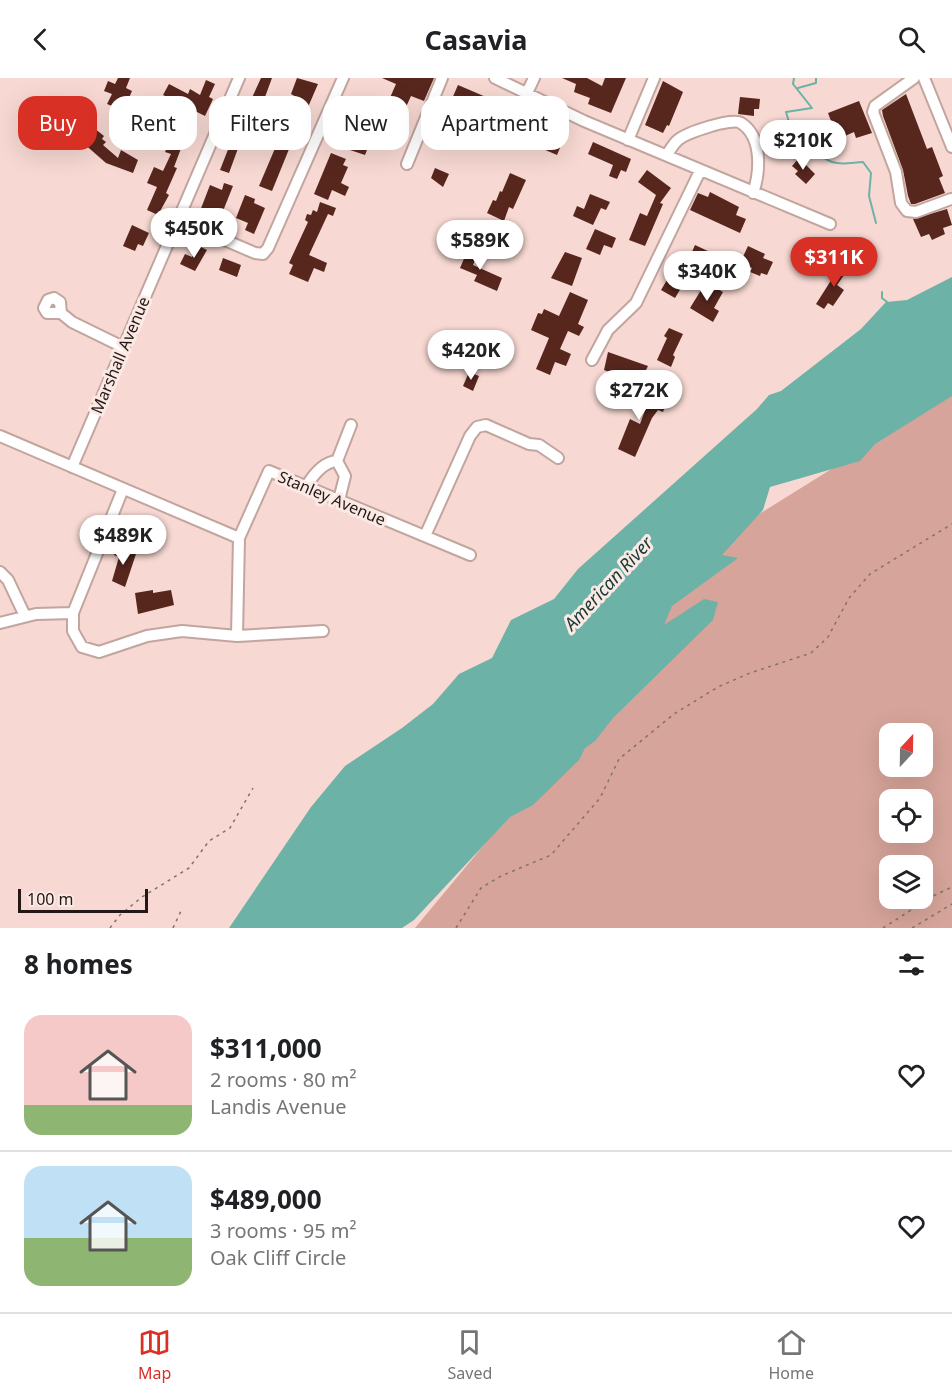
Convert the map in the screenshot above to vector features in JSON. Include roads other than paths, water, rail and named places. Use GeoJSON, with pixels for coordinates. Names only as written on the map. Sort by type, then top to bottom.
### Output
{"type":"FeatureCollection","features":[{"type":"Feature","properties":{"kind":"street","name":"Marshall Avenue"},"geometry":{"type":"LineString","coordinates":[[72,467],[239,78]]}},
{"type":"Feature","properties":{"kind":"street"},"geometry":{"type":"LineString","coordinates":[[177,220],[255,253],[263,254],[273,238],[343,78]]}},
{"type":"Feature","properties":{"kind":"street"},"geometry":{"type":"LineString","coordinates":[[406,164],[442,78]]}},
{"type":"Feature","properties":{"kind":"street"},"geometry":{"type":"LineString","coordinates":[[495,78],[526,95],[628,140],[753,194],[830,224]]}},
{"type":"Feature","properties":{"kind":"street"},"geometry":{"type":"LineString","coordinates":[[526,95],[534,78]]}},
{"type":"Feature","properties":{"kind":"street"},"geometry":{"type":"LineString","coordinates":[[628,140],[654,78]]}},
{"type":"Feature","properties":{"kind":"street"},"geometry":{"type":"LineString","coordinates":[[914,78],[875,106],[873,112],[896,172],[901,202],[907,211],[916,212],[951,199]]}},
{"type":"Feature","properties":{"kind":"street"},"geometry":{"type":"LineString","coordinates":[[924,78],[952,147]]}},
{"type":"Feature","properties":{"kind":"street"},"geometry":{"type":"LineString","coordinates":[[667,155],[679,139],[716,125],[735,121],[741,123],[751,136],[759,166],[753,194]]}},
{"type":"Feature","properties":{"kind":"street"},"geometry":{"type":"LineString","coordinates":[[591,360],[608,330],[636,303],[700,171]]}},
{"type":"Feature","properties":{"kind":"street"},"geometry":{"type":"LineString","coordinates":[[61,313],[72,322],[123,347]]}},
{"type":"Feature","properties":{"kind":"street"},"geometry":{"type":"LineString","coordinates":[[339,500],[345,476],[337,461],[351,425]]}},
{"type":"Feature","properties":{"kind":"street"},"geometry":{"type":"LineString","coordinates":[[425,536],[470,436],[477,427],[486,425],[529,444],[539,445],[558,458]]}},
{"type":"Feature","properties":{"kind":"street"},"geometry":{"type":"LineString","coordinates":[[0,436],[239,538],[237,636]]}},
{"type":"Feature","properties":{"kind":"street"},"geometry":{"type":"LineString","coordinates":[[306,487],[312,475],[328,462],[337,461]]}},
{"type":"Feature","properties":{"kind":"street","name":"Stanley Avenue"},"geometry":{"type":"LineString","coordinates":[[239,538],[269,471],[470,555]]}},
{"type":"Feature","properties":{"kind":"street"},"geometry":{"type":"LineString","coordinates":[[123,489],[73,612],[75,637],[82,647],[93,652],[105,651],[130,640],[165,633],[200,632],[237,636],[323,631]]}},
{"type":"Feature","properties":{"kind":"street"},"geometry":{"type":"LineString","coordinates":[[0,572],[8,580],[25,616]]}},
{"type":"Feature","properties":{"kind":"street"},"geometry":{"type":"LineString","coordinates":[[4,621],[25,616],[73,612]]}},
{"type":"Feature","properties":{"kind":"water","name":"American River"},"geometry":{"type":"Polygon","coordinates":[[[952,277],[952,396],[875,444],[860,461],[770,487],[763,510],[722,555],[738,558],[672,606],[664,625],[704,599],[718,602],[713,620],[613,718],[595,741],[585,748],[579,760],[533,805],[510,817],[414,920],[402,928],[229,928],[311,807],[345,766],[433,704],[459,674],[492,658],[511,620],[554,599],[578,569],[757,409],[769,395],[781,391],[861,329],[886,302],[907,300],[952,277]]]}},
{"type":"Feature","properties":{"kind":"waterway"},"geometry":{"type":"LineString","coordinates":[[794,78],[793,84],[812,108],[786,112],[789,122],[809,133],[808,144],[827,160],[838,163],[863,162],[871,173],[869,196],[876,223]]}},
{"type":"Feature","properties":{"kind":"waterway"},"geometry":{"type":"LineString","coordinates":[[798,88],[816,83],[816,78]]}},
{"type":"Feature","properties":{"kind":"waterway"},"geometry":{"type":"LineString","coordinates":[[882,292],[882,298],[887,302]]}}]}
